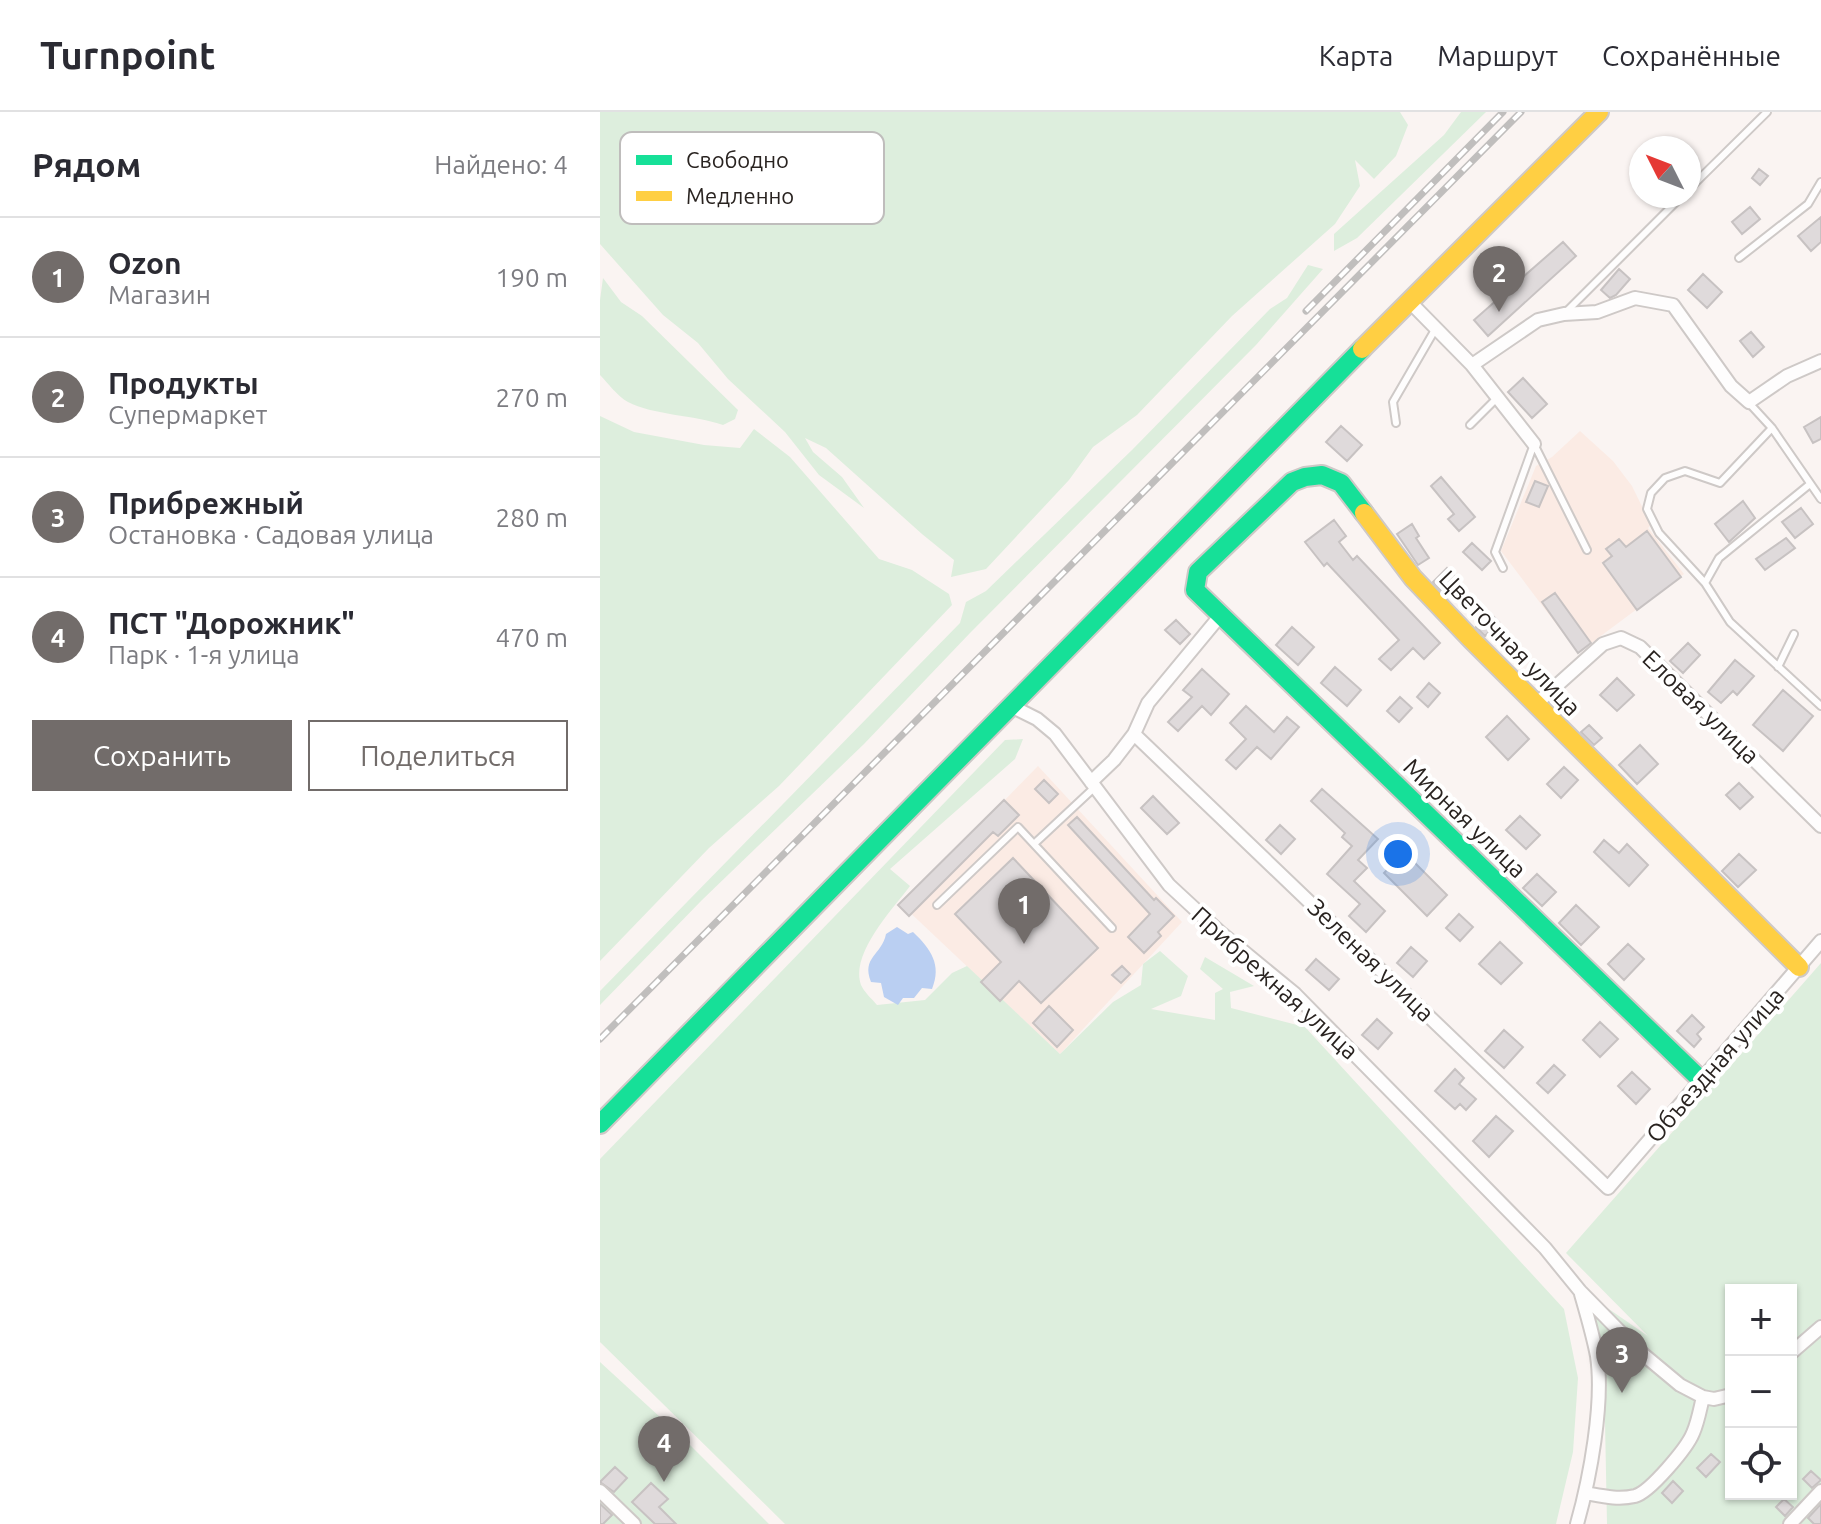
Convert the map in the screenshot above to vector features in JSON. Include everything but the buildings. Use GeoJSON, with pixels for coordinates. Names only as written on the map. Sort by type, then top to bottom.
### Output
{"type":"FeatureCollection","features":[{"type":"Feature","properties":{"kind":"street"},"geometry":{"type":"LineString","coordinates":[[600,1124],[1409,301],[1599,112]]}},
{"type":"Feature","properties":{"kind":"street"},"geometry":{"type":"LineString","coordinates":[[1472,365],[1538,320],[1564,314],[1597,312],[1635,298],[1673,305],[1731,386],[1749,402],[1787,376],[1821,361]]}},
{"type":"Feature","properties":{"kind":"street"},"geometry":{"type":"LineString","coordinates":[[1409,301],[1472,365],[1534,444]]}},
{"type":"Feature","properties":{"kind":"street","name":"Цветочная улица"},"geometry":{"type":"LineString","coordinates":[[1195,590],[1198,572],[1292,482],[1310,474],[1328,475],[1341,483],[1413,578],[1535,705],[1799,967]]}},
{"type":"Feature","properties":{"kind":"street","name":"Мирная улица"},"geometry":{"type":"LineString","coordinates":[[1195,590],[1701,1080]]}},
{"type":"Feature","properties":{"kind":"street"},"geometry":{"type":"LineString","coordinates":[[1093,785],[1134,734],[1148,703],[1220,616]]}},
{"type":"Feature","properties":{"kind":"street","name":"Еловая улица"},"geometry":{"type":"LineString","coordinates":[[1535,705],[1603,644],[1621,638],[1640,647],[1821,826]]}},
{"type":"Feature","properties":{"kind":"street","name":"Прибрежная улица"},"geometry":{"type":"LineString","coordinates":[[1011,706],[1037,719],[1055,734],[1169,885],[1295,994],[1545,1248],[1580,1291],[1670,1377],[1703,1397]]}},
{"type":"Feature","properties":{"kind":"street","name":"Зеленая улица"},"geometry":{"type":"LineString","coordinates":[[1134,734],[1608,1188]]}},
{"type":"Feature","properties":{"kind":"street","name":"Объездная улица"},"geometry":{"type":"LineString","coordinates":[[1608,1188],[1821,941]]}},
{"type":"Feature","properties":{"kind":"street"},"geometry":{"type":"LineString","coordinates":[[1577,1524],[1585,1493],[1598,1382],[1591,1327],[1580,1291]]}},
{"type":"Feature","properties":{"kind":"street"},"geometry":{"type":"LineString","coordinates":[[1797,1348],[1820,1329]]}},
{"type":"Feature","properties":{"kind":"street"},"geometry":{"type":"LineString","coordinates":[[1585,1493],[1618,1498],[1639,1495],[1652,1485],[1693,1433],[1703,1397],[1725,1396]]}},
{"type":"Feature","properties":{"kind":"street"},"geometry":{"type":"LineString","coordinates":[[600,1491],[634,1524]]}},
{"type":"Feature","properties":{"kind":"street"},"geometry":{"type":"LineString","coordinates":[[1790,1524],[1821,1491]]}},
{"type":"Feature","properties":{"kind":"lane"},"geometry":{"type":"LineString","coordinates":[[1701,177],[1767,112]]}},
{"type":"Feature","properties":{"kind":"lane"},"geometry":{"type":"LineString","coordinates":[[1739,258],[1808,204],[1821,182]]}},
{"type":"Feature","properties":{"kind":"lane"},"geometry":{"type":"LineString","coordinates":[[1564,314],[1670,208]]}},
{"type":"Feature","properties":{"kind":"lane"},"geometry":{"type":"LineString","coordinates":[[1396,423],[1393,402],[1436,328]]}},
{"type":"Feature","properties":{"kind":"lane"},"geometry":{"type":"LineString","coordinates":[[1470,425],[1498,397]]}},
{"type":"Feature","properties":{"kind":"lane"},"geometry":{"type":"LineString","coordinates":[[1749,402],[1772,428],[1821,499]]}},
{"type":"Feature","properties":{"kind":"lane"},"geometry":{"type":"LineString","coordinates":[[1772,428],[1720,483],[1685,471],[1665,478],[1651,493],[1647,509],[1659,533],[1705,583],[1730,622],[1821,706]]}},
{"type":"Feature","properties":{"kind":"lane"},"geometry":{"type":"LineString","coordinates":[[1534,444],[1587,550]]}},
{"type":"Feature","properties":{"kind":"lane"},"geometry":{"type":"LineString","coordinates":[[1503,568],[1495,552],[1534,444]]}},
{"type":"Feature","properties":{"kind":"lane"},"geometry":{"type":"LineString","coordinates":[[1705,583],[1719,558],[1810,484]]}},
{"type":"Feature","properties":{"kind":"lane"},"geometry":{"type":"LineString","coordinates":[[1778,667],[1794,634]]}},
{"type":"Feature","properties":{"kind":"lane"},"geometry":{"type":"LineString","coordinates":[[1034,844],[1093,785]]}},
{"type":"Feature","properties":{"kind":"lane"},"geometry":{"type":"LineString","coordinates":[[937,905],[1018,827],[1112,928]]}},
{"type":"Feature","properties":{"kind":"shaded area"},"geometry":{"type":"Polygon","coordinates":[[[1580,431],[1613,461],[1632,486],[1651,525],[1648,528],[1684,574],[1578,653],[1501,551],[1536,466],[1552,457],[1580,431]]]}},
{"type":"Feature","properties":{"kind":"shaded area"},"geometry":{"type":"Polygon","coordinates":[[[1038,766],[1182,922],[1060,1054],[902,905],[1038,766]]]}},
{"type":"Feature","properties":{"kind":"green space"},"geometry":{"type":"Polygon","coordinates":[[[600,112],[1400,112],[1408,125],[1396,156],[1374,179],[1355,160],[1360,186],[1335,224],[1232,316],[1137,415],[1093,447],[1069,480],[986,569],[951,577],[954,560],[826,448],[805,438],[813,452],[842,477],[864,508],[819,475],[785,432],[728,379],[698,343],[663,315],[600,244],[600,112]]]}},
{"type":"Feature","properties":{"kind":"green space"},"geometry":{"type":"Polygon","coordinates":[[[1461,112],[1486,112],[1357,238],[1334,251],[1334,234],[1444,135],[1461,112]]]}},
{"type":"Feature","properties":{"kind":"green space"},"geometry":{"type":"Polygon","coordinates":[[[1308,265],[1323,269],[1256,345],[864,744],[702,900],[600,1005],[600,991],[960,623],[966,602],[986,591],[1132,450],[1270,309],[1287,298],[1308,265]]]}},
{"type":"Feature","properties":{"kind":"green space"},"geometry":{"type":"Polygon","coordinates":[[[603,278],[621,302],[642,316],[738,410],[735,419],[723,425],[649,410],[628,402],[613,390],[600,375],[603,278]]]}},
{"type":"Feature","properties":{"kind":"green space"},"geometry":{"type":"Polygon","coordinates":[[[600,416],[634,432],[704,445],[740,448],[754,429],[790,457],[879,559],[912,570],[949,594],[952,605],[779,786],[709,848],[600,961],[600,416]]]}},
{"type":"Feature","properties":{"kind":"green space"},"geometry":{"type":"Polygon","coordinates":[[[1023,739],[1015,759],[890,869],[910,886],[867,946],[859,973],[864,990],[877,1005],[925,1000],[952,973],[967,966],[1060,1054],[1113,1002],[1141,985],[1143,964],[1160,951],[1188,976],[1181,996],[1151,1009],[1215,1020],[1215,993],[1223,989],[1200,969],[1205,957],[1254,986],[1230,992],[1231,1008],[1305,1027],[1564,1309],[1578,1378],[1573,1452],[1556,1524],[785,1524],[600,1342],[600,1159],[1005,740],[1023,739]]]}},
{"type":"Feature","properties":{"kind":"green space"},"geometry":{"type":"Polygon","coordinates":[[[1821,963],[1821,1524],[1607,1524],[1604,1370],[1587,1294],[1648,1336],[1566,1253],[1821,963]]]}},
{"type":"Feature","properties":{"kind":"green space"},"geometry":{"type":"Polygon","coordinates":[[[600,1362],[685,1440],[769,1524],[600,1524],[600,1362]]]}},
{"type":"Feature","properties":{"kind":"water"},"geometry":{"type":"Polygon","coordinates":[[[897,927],[908,934],[913,932],[925,945],[933,958],[936,972],[932,989],[922,988],[914,998],[903,998],[898,1005],[884,997],[881,983],[871,982],[869,974],[870,961],[886,934],[897,927]]]}},
{"type":"Feature","properties":{"kind":"railway"},"geometry":{"type":"LineString","coordinates":[[1306,311],[1503,112]]}},
{"type":"Feature","properties":{"kind":"railway"},"geometry":{"type":"LineString","coordinates":[[600,1039],[1521,112]]}},
{"type":"Feature","properties":{"kind":"traffic: fast"},"geometry":{"type":"LineString","coordinates":[[600,1124],[1362,349]]}},
{"type":"Feature","properties":{"kind":"traffic: fast"},"geometry":{"type":"LineString","coordinates":[[1364,513],[1341,483],[1322,475],[1292,482],[1198,572],[1195,590],[1701,1080]]}},
{"type":"Feature","properties":{"kind":"traffic: slow"},"geometry":{"type":"LineString","coordinates":[[1362,349],[1599,112]]}},
{"type":"Feature","properties":{"kind":"traffic: slow"},"geometry":{"type":"LineString","coordinates":[[1364,513],[1413,578],[1471,639],[1799,967]]}},
{"type":"Feature","properties":{"kind":"place","name":"Продукты"},"geometry":{"type":"Point","coordinates":[1499,312]}},
{"type":"Feature","properties":{"kind":"place","name":"Ozon"},"geometry":{"type":"Point","coordinates":[1024,944]}},
{"type":"Feature","properties":{"kind":"place","name":"Прибрежный"},"geometry":{"type":"Point","coordinates":[1622,1393]}},
{"type":"Feature","properties":{"kind":"place","name":"ПСТ \"Дорожник\""},"geometry":{"type":"Point","coordinates":[664,1482]}}]}
